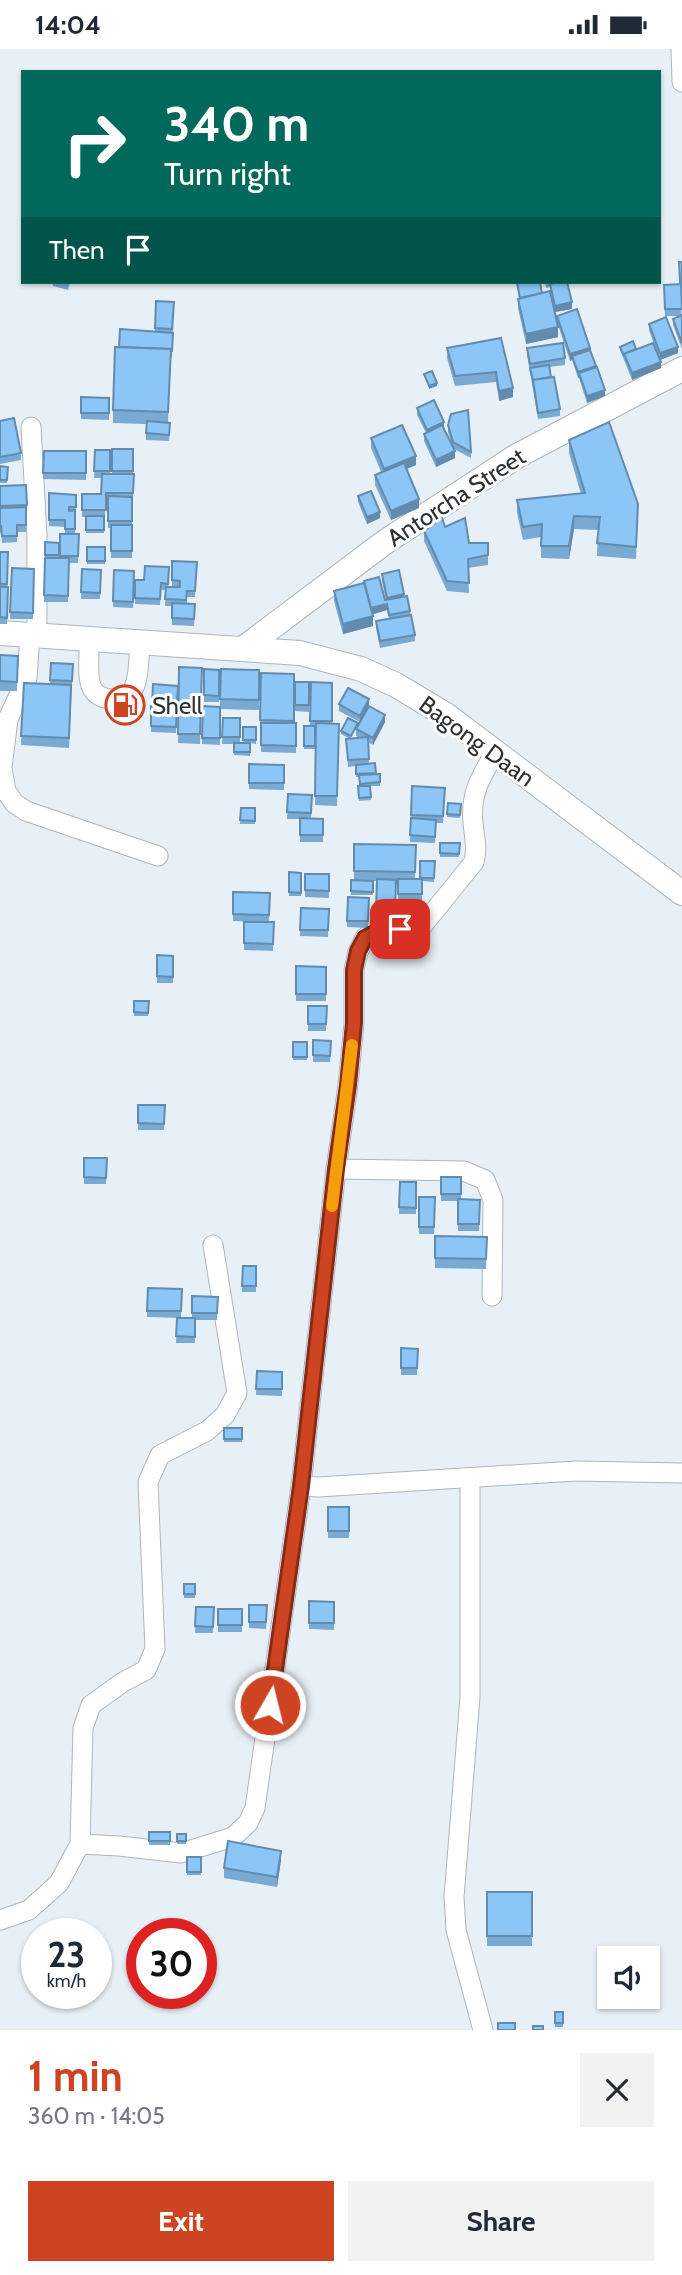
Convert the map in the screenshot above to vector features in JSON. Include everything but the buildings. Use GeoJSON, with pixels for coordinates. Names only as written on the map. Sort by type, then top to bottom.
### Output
{"type":"FeatureCollection","features":[{"type":"Feature","properties":{"kind":"main road","name":"Antorcha Street"},"geometry":{"type":"LineString","coordinates":[[244,648],[385,542],[506,463],[682,369]]}},
{"type":"Feature","properties":{"kind":"main road","name":"Bagong Daan"},"geometry":{"type":"LineString","coordinates":[[0,633],[300,653],[361,669],[446,715],[682,893]]}},
{"type":"Feature","properties":{"kind":"street"},"geometry":{"type":"LineString","coordinates":[[681,49],[682,82]]}},
{"type":"Feature","properties":{"kind":"street"},"geometry":{"type":"LineString","coordinates":[[31,427],[37,536],[34,636],[27,678],[8,719],[4,741],[2,768],[6,791],[14,803],[26,811],[158,856]]}},
{"type":"Feature","properties":{"kind":"street"},"geometry":{"type":"LineString","coordinates":[[89,640],[91,686],[102,698],[115,701],[126,699],[135,689],[140,642]]}},
{"type":"Feature","properties":{"kind":"street"},"geometry":{"type":"LineString","coordinates":[[80,1844],[181,1853],[233,1837],[248,1823],[255,1808],[301,1486],[336,1169],[348,1085],[354,1023],[354,970],[358,951],[365,938],[374,933],[423,925],[474,862],[477,852],[473,824],[474,792],[495,753]]}},
{"type":"Feature","properties":{"kind":"street"},"geometry":{"type":"LineString","coordinates":[[336,1169],[464,1171],[485,1180],[493,1200],[492,1296]]}},
{"type":"Feature","properties":{"kind":"street"},"geometry":{"type":"LineString","coordinates":[[0,1920],[29,1910],[59,1883],[80,1844],[83,1728],[92,1705],[123,1682],[146,1670],[155,1649],[148,1482],[160,1455],[207,1431],[225,1415],[237,1393],[213,1244]]}},
{"type":"Feature","properties":{"kind":"street"},"geometry":{"type":"LineString","coordinates":[[301,1486],[470,1479],[576,1471],[682,1473]]}},
{"type":"Feature","properties":{"kind":"street"},"geometry":{"type":"LineString","coordinates":[[470,1479],[470,1697],[454,1897],[456,1930],[483,2030]]}},
{"type":"Feature","properties":{"kind":"slow traffic"},"geometry":{"type":"LineString","coordinates":[[332,1206],[352,1045]]}},
{"type":"Feature","properties":{"kind":"place","name":"Shell"},"geometry":{"type":"Point","coordinates":[125,705]}},
{"type":"Feature","properties":{"kind":"route"},"geometry":{"type":"LineString","coordinates":[[270,1705],[301,1486],[336,1169],[348,1085],[354,1023],[354,970],[358,951],[365,938],[374,933],[400,929]]}}]}
